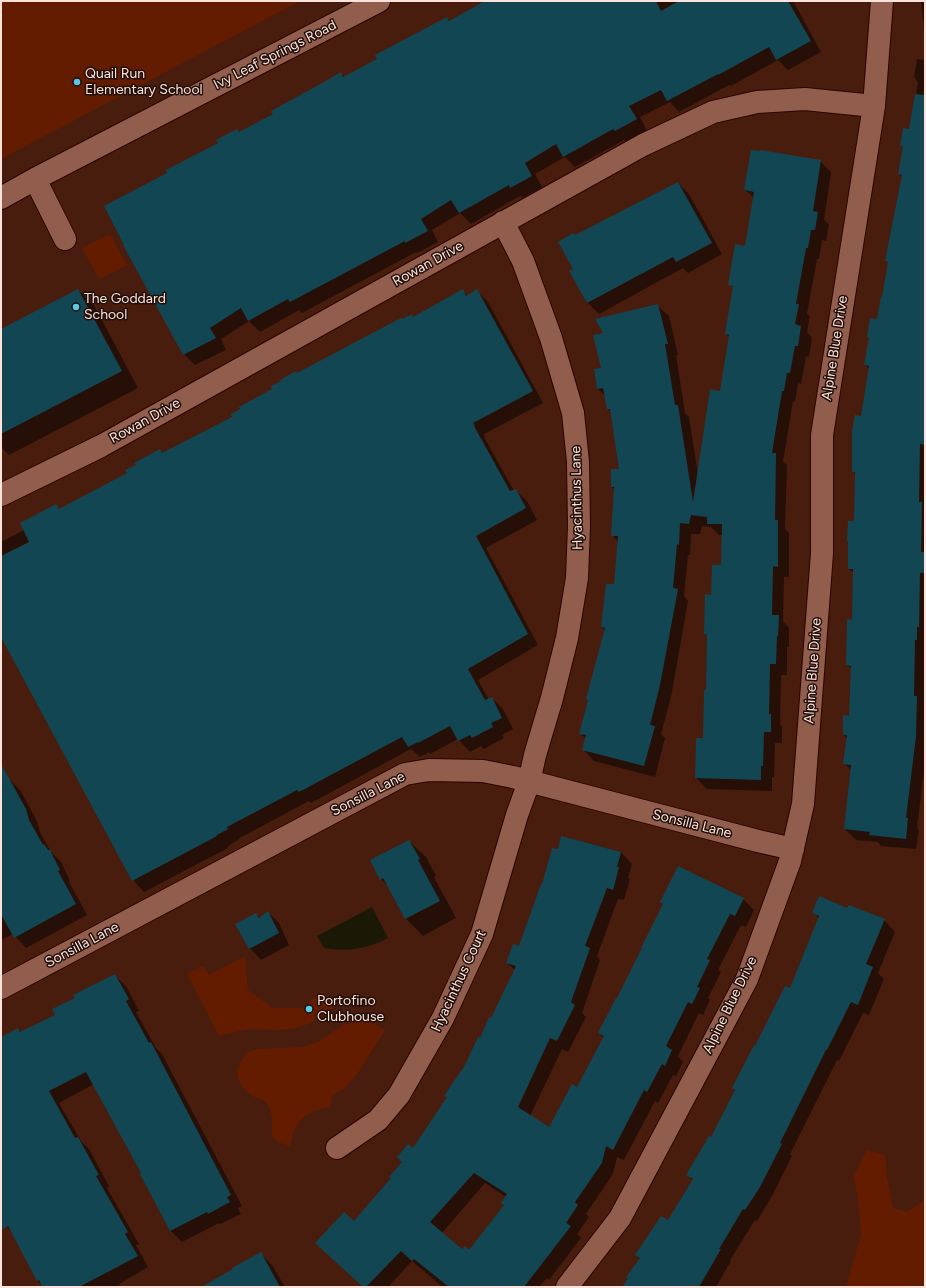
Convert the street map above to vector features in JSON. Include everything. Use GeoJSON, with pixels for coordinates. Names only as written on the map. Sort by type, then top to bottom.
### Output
{"type":"FeatureCollection","features":[{"type":"Feature","properties":{"kind":"street","name":"Ivy Leaf Springs Road"},"geometry":{"type":"LineString","coordinates":[[1,198],[379,1]]}},
{"type":"Feature","properties":{"kind":"street","name":"Alpine Blue Drive"},"geometry":{"type":"LineString","coordinates":[[567,1287],[620,1218],[746,979],[790,861],[793,849],[803,804],[822,553],[822,435],[874,106],[882,1]]}},
{"type":"Feature","properties":{"kind":"street","name":"Rowan Drive"},"geometry":{"type":"LineString","coordinates":[[1,495],[101,446],[643,145],[713,112],[757,102],[805,99],[874,106]]}},
{"type":"Feature","properties":{"kind":"street"},"geometry":{"type":"LineString","coordinates":[[35,179],[65,239]]}},
{"type":"Feature","properties":{"kind":"street","name":"Hyacinthus Lane"},"geometry":{"type":"LineString","coordinates":[[503,222],[523,261],[551,338],[573,413],[578,462],[579,526],[577,578],[567,638],[529,782]]}},
{"type":"Feature","properties":{"kind":"street","name":"Sonsilla Lane"},"geometry":{"type":"LineString","coordinates":[[1,988],[405,774],[429,770],[483,771],[513,777],[793,849]]}},
{"type":"Feature","properties":{"kind":"street","name":"Hyacinthus Court"},"geometry":{"type":"LineString","coordinates":[[337,1148],[378,1120],[399,1095],[443,1018],[482,934],[517,815],[529,782]]}},
{"type":"Feature","properties":{"kind":"shaded area","name":"Quail Run Elementary School"},"geometry":{"type":"Polygon","coordinates":[[[1,1],[300,1],[1,159],[1,1]]]}},
{"type":"Feature","properties":{"kind":"shaded area"},"geometry":{"type":"Polygon","coordinates":[[[110,234],[127,265],[99,279],[82,248],[110,234]]]}},
{"type":"Feature","properties":{"kind":"shaded area"},"geometry":{"type":"Polygon","coordinates":[[[372,907],[388,938],[373,945],[357,949],[340,950],[324,948],[317,936],[372,907]]]}},
{"type":"Feature","properties":{"kind":"shaded area"},"geometry":{"type":"Polygon","coordinates":[[[245,956],[248,990],[273,1008],[303,1008],[322,991],[336,1006],[308,1024],[296,1028],[280,1030],[248,1029],[219,1036],[187,974],[203,966],[209,975],[245,956]]]}},
{"type":"Feature","properties":{"kind":"shaded area"},"geometry":{"type":"Polygon","coordinates":[[[355,1017],[367,1019],[385,1030],[358,1073],[345,1088],[332,1096],[330,1108],[319,1109],[304,1117],[294,1131],[290,1146],[278,1142],[272,1136],[270,1108],[267,1103],[248,1093],[238,1078],[239,1068],[245,1053],[258,1049],[302,1047],[318,1042],[355,1017]]]}},
{"type":"Feature","properties":{"kind":"shaded area"},"geometry":{"type":"Polygon","coordinates":[[[867,1150],[885,1155],[887,1178],[893,1208],[907,1212],[925,1200],[925,1287],[846,1287],[861,1235],[859,1207],[854,1176],[867,1150]]]}},
{"type":"Feature","properties":{"kind":"building"},"geometry":{"type":"Polygon","coordinates":[[[485,1],[656,1],[661,11],[679,1],[788,1],[811,41],[776,60],[769,47],[667,101],[661,90],[629,106],[637,119],[615,131],[613,129],[563,157],[556,144],[525,163],[532,176],[510,188],[509,185],[459,213],[451,200],[421,219],[428,231],[405,243],[405,241],[290,302],[288,299],[248,321],[241,308],[210,328],[216,338],[183,355],[123,245],[104,206],[167,173],[166,170],[218,143],[216,140],[237,129],[239,132],[273,114],[271,111],[341,72],[343,77],[377,59],[375,55],[447,17],[449,21],[485,1]]]}},
{"type":"Feature","properties":{"kind":"building"},"geometry":{"type":"Polygon","coordinates":[[[915,94],[925,95],[925,445],[920,444],[919,502],[922,502],[921,552],[925,552],[925,573],[920,573],[919,627],[917,627],[917,640],[915,640],[914,696],[917,696],[916,736],[906,818],[908,818],[906,839],[869,835],[870,832],[844,829],[851,765],[843,764],[847,735],[843,735],[843,715],[849,716],[851,666],[846,665],[847,619],[852,620],[853,569],[848,569],[847,541],[848,521],[854,521],[855,472],[852,472],[852,431],[855,415],[861,416],[869,366],[864,365],[869,338],[867,337],[870,318],[877,319],[882,297],[888,262],[885,261],[902,175],[898,174],[903,147],[900,146],[903,128],[909,129],[915,94]]]}},
{"type":"Feature","properties":{"kind":"building"},"geometry":{"type":"Polygon","coordinates":[[[751,150],[760,150],[821,160],[813,211],[818,212],[815,230],[811,230],[808,248],[806,248],[796,304],[799,304],[795,324],[801,326],[798,346],[795,346],[790,373],[787,373],[784,391],[782,391],[772,453],[776,453],[775,520],[778,520],[778,567],[773,566],[772,615],[779,615],[776,664],[770,664],[769,714],[771,714],[771,732],[764,732],[761,780],[695,778],[696,738],[703,738],[704,690],[706,690],[707,635],[704,634],[705,594],[711,595],[712,565],[721,565],[722,524],[707,524],[707,517],[691,515],[689,524],[680,523],[679,545],[677,544],[673,588],[678,589],[660,685],[650,725],[655,726],[644,766],[582,750],[586,735],[579,734],[588,700],[586,699],[605,628],[601,627],[606,584],[614,584],[618,536],[611,536],[614,487],[611,487],[611,469],[619,469],[610,409],[607,409],[603,388],[597,389],[594,369],[601,368],[593,335],[603,333],[595,319],[658,304],[668,344],[665,344],[675,405],[678,405],[693,502],[710,389],[720,391],[729,335],[725,334],[733,286],[728,285],[735,244],[745,246],[754,192],[744,190],[751,150]]]}},
{"type":"Feature","properties":{"kind":"building"},"geometry":{"type":"Polygon","coordinates":[[[678,182],[712,243],[676,262],[673,257],[587,303],[569,271],[573,269],[558,242],[573,233],[575,235],[678,182]]]}},
{"type":"Feature","properties":{"kind":"building"},"geometry":{"type":"Polygon","coordinates":[[[78,289],[122,371],[1,434],[1,329],[78,289]]]}},
{"type":"Feature","properties":{"kind":"building"},"geometry":{"type":"Polygon","coordinates":[[[463,289],[466,296],[477,289],[533,391],[473,423],[510,491],[516,489],[526,508],[476,536],[528,634],[468,669],[485,700],[492,697],[502,718],[491,723],[493,727],[472,738],[470,735],[458,741],[450,726],[408,747],[402,737],[299,792],[297,790],[227,827],[228,829],[217,836],[132,881],[1,637],[1,556],[29,542],[20,523],[56,504],[59,509],[127,473],[125,470],[136,465],[134,463],[160,449],[162,453],[232,417],[231,414],[240,409],[239,407],[272,389],[271,386],[296,371],[297,373],[401,318],[402,319],[412,314],[413,317],[463,289]]]}},
{"type":"Feature","properties":{"kind":"building"},"geometry":{"type":"Polygon","coordinates":[[[1,764],[26,809],[29,820],[43,845],[44,844],[48,850],[50,850],[60,870],[58,871],[76,904],[14,938],[1,914],[1,764]]]}},
{"type":"Feature","properties":{"kind":"building"},"geometry":{"type":"Polygon","coordinates":[[[561,836],[621,852],[613,890],[607,888],[585,946],[590,948],[571,1002],[575,1005],[557,1041],[550,1038],[518,1107],[549,1127],[572,1084],[577,1087],[604,1036],[598,1033],[642,948],[663,904],[660,902],[678,866],[744,898],[735,916],[730,914],[707,959],[710,960],[697,987],[700,988],[692,1004],[688,1002],[666,1046],[672,1050],[665,1066],[662,1064],[647,1092],[644,1090],[613,1150],[606,1146],[602,1163],[575,1202],[578,1205],[566,1223],[571,1226],[524,1287],[449,1287],[414,1259],[412,1261],[401,1251],[366,1287],[363,1287],[315,1243],[344,1212],[354,1221],[391,1178],[389,1177],[402,1162],[397,1157],[408,1144],[413,1148],[447,1097],[444,1096],[465,1065],[478,1037],[480,1038],[489,1017],[491,1018],[516,966],[506,963],[513,944],[519,946],[542,884],[552,848],[558,849],[561,836]],[[474,1173],[430,1222],[462,1249],[465,1246],[469,1250],[504,1205],[501,1203],[507,1194],[474,1173]]]}},
{"type":"Feature","properties":{"kind":"building"},"geometry":{"type":"Polygon","coordinates":[[[409,840],[440,901],[405,919],[383,878],[380,880],[370,860],[409,840]]]}},
{"type":"Feature","properties":{"kind":"building"},"geometry":{"type":"Polygon","coordinates":[[[819,896],[847,908],[849,905],[885,919],[866,964],[873,967],[858,1005],[851,1002],[780,1143],[782,1144],[760,1187],[745,1210],[743,1209],[719,1249],[721,1249],[699,1287],[622,1287],[628,1279],[626,1277],[640,1258],[635,1255],[661,1216],[668,1220],[693,1179],[686,1175],[709,1136],[711,1137],[735,1090],[732,1088],[785,986],[790,988],[819,916],[812,913],[819,896]]]}},
{"type":"Feature","properties":{"kind":"building"},"geometry":{"type":"Polygon","coordinates":[[[268,911],[279,933],[249,949],[235,924],[256,913],[259,918],[268,911]]]}},
{"type":"Feature","properties":{"kind":"building"},"geometry":{"type":"Polygon","coordinates":[[[115,974],[129,999],[126,1001],[149,1043],[151,1042],[231,1195],[227,1197],[230,1202],[208,1214],[207,1212],[170,1231],[140,1174],[141,1173],[86,1072],[49,1091],[75,1138],[78,1137],[99,1175],[96,1176],[128,1232],[125,1234],[138,1256],[79,1287],[42,1287],[39,1280],[37,1281],[8,1226],[1,1230],[1,1037],[18,1028],[20,1032],[55,1015],[52,1009],[75,998],[73,995],[115,974]]]}},
{"type":"Feature","properties":{"kind":"building"},"geometry":{"type":"Polygon","coordinates":[[[261,1252],[280,1287],[201,1287],[233,1269],[232,1268],[261,1252]]]}},
{"type":"Feature","properties":{"kind":"place","name":"Quail Run Elementary School"},"geometry":{"type":"Point","coordinates":[77,82]}},
{"type":"Feature","properties":{"kind":"place","name":"The Goddard School"},"geometry":{"type":"Point","coordinates":[76,307]}},
{"type":"Feature","properties":{"kind":"place","name":"Portofino Clubhouse"},"geometry":{"type":"Point","coordinates":[309,1009]}}]}
